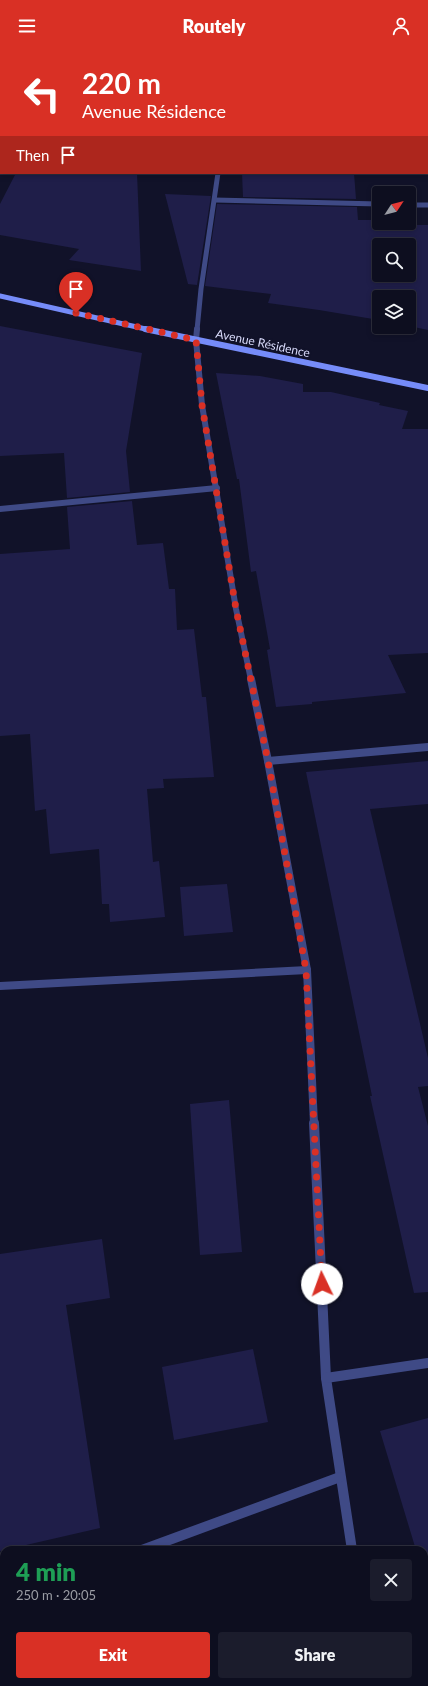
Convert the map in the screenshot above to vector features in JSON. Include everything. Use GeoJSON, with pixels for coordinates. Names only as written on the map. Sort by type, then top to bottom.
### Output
{"type":"FeatureCollection","features":[{"type":"Feature","properties":{"kind":"main road","name":"Avenue Résidence"},"geometry":{"type":"LineString","coordinates":[[0,296],[196,340],[428,388]]}},
{"type":"Feature","properties":{"kind":"street"},"geometry":{"type":"LineString","coordinates":[[218,174],[201,289],[196,340],[202,405],[236,609],[268,761],[306,970],[326,1378],[351,1546]]}},
{"type":"Feature","properties":{"kind":"street"},"geometry":{"type":"LineString","coordinates":[[215,200],[372,204]]}},
{"type":"Feature","properties":{"kind":"street"},"geometry":{"type":"LineString","coordinates":[[416,205],[428,205]]}},
{"type":"Feature","properties":{"kind":"street"},"geometry":{"type":"LineString","coordinates":[[0,509],[217,488]]}},
{"type":"Feature","properties":{"kind":"street"},"geometry":{"type":"LineString","coordinates":[[268,761],[428,747]]}},
{"type":"Feature","properties":{"kind":"street"},"geometry":{"type":"LineString","coordinates":[[0,986],[306,970]]}},
{"type":"Feature","properties":{"kind":"street"},"geometry":{"type":"LineString","coordinates":[[326,1378],[428,1364]]}},
{"type":"Feature","properties":{"kind":"street"},"geometry":{"type":"LineString","coordinates":[[153,1546],[340,1476]]}},
{"type":"Feature","properties":{"kind":"building"},"geometry":{"type":"Polygon","coordinates":[[[15,174],[137,174],[141,271],[69,260],[79,249],[0,235],[0,204],[15,174]]]}},
{"type":"Feature","properties":{"kind":"building"},"geometry":{"type":"Polygon","coordinates":[[[242,174],[354,174],[356,199],[243,197],[242,174]]]}},
{"type":"Feature","properties":{"kind":"building"},"geometry":{"type":"Polygon","coordinates":[[[165,194],[211,196],[197,285],[188,284],[165,194]]]}},
{"type":"Feature","properties":{"kind":"building"},"geometry":{"type":"Polygon","coordinates":[[[217,204],[357,207],[358,220],[372,220],[372,230],[416,230],[416,225],[428,225],[428,330],[416,327],[416,290],[372,290],[372,319],[268,303],[271,294],[205,286],[217,204]]]}},
{"type":"Feature","properties":{"kind":"building"},"geometry":{"type":"Polygon","coordinates":[[[0,326],[142,353],[126,451],[130,492],[67,498],[64,453],[0,456],[0,326]]]}},
{"type":"Feature","properties":{"kind":"building"},"geometry":{"type":"Polygon","coordinates":[[[216,373],[260,376],[303,384],[303,392],[331,392],[380,403],[379,405],[408,411],[402,429],[428,429],[428,653],[388,655],[406,693],[276,707],[267,650],[270,649],[256,571],[251,572],[239,479],[237,479],[216,373]]]}},
{"type":"Feature","properties":{"kind":"building"},"geometry":{"type":"Polygon","coordinates":[[[132,501],[137,545],[163,543],[169,589],[175,589],[177,630],[194,629],[202,697],[206,697],[214,777],[163,779],[164,788],[147,789],[153,862],[159,861],[165,917],[110,922],[109,904],[102,904],[99,849],[50,854],[46,809],[35,811],[30,734],[0,736],[0,554],[70,549],[67,507],[132,501]]]}},
{"type":"Feature","properties":{"kind":"building"},"geometry":{"type":"Polygon","coordinates":[[[428,761],[428,804],[370,809],[428,1058],[428,1086],[418,1087],[428,1126],[428,1292],[414,1293],[370,1096],[372,1096],[306,772],[428,761]]]}},
{"type":"Feature","properties":{"kind":"building"},"geometry":{"type":"Polygon","coordinates":[[[227,884],[233,932],[184,936],[180,887],[227,884]]]}},
{"type":"Feature","properties":{"kind":"building"},"geometry":{"type":"Polygon","coordinates":[[[229,1100],[242,1252],[200,1255],[190,1104],[229,1100]]]}},
{"type":"Feature","properties":{"kind":"building"},"geometry":{"type":"Polygon","coordinates":[[[102,1239],[110,1298],[66,1305],[100,1528],[22,1546],[0,1546],[0,1254],[102,1239]]]}},
{"type":"Feature","properties":{"kind":"building"},"geometry":{"type":"Polygon","coordinates":[[[253,1349],[268,1422],[174,1440],[162,1367],[253,1349]]]}},
{"type":"Feature","properties":{"kind":"building"},"geometry":{"type":"Polygon","coordinates":[[[428,1418],[428,1546],[415,1546],[380,1431],[428,1418]]]}},
{"type":"Feature","properties":{"kind":"route"},"geometry":{"type":"LineString","coordinates":[[76,313],[196,340],[202,405],[236,609],[268,761],[306,970],[322,1284]]}}]}
